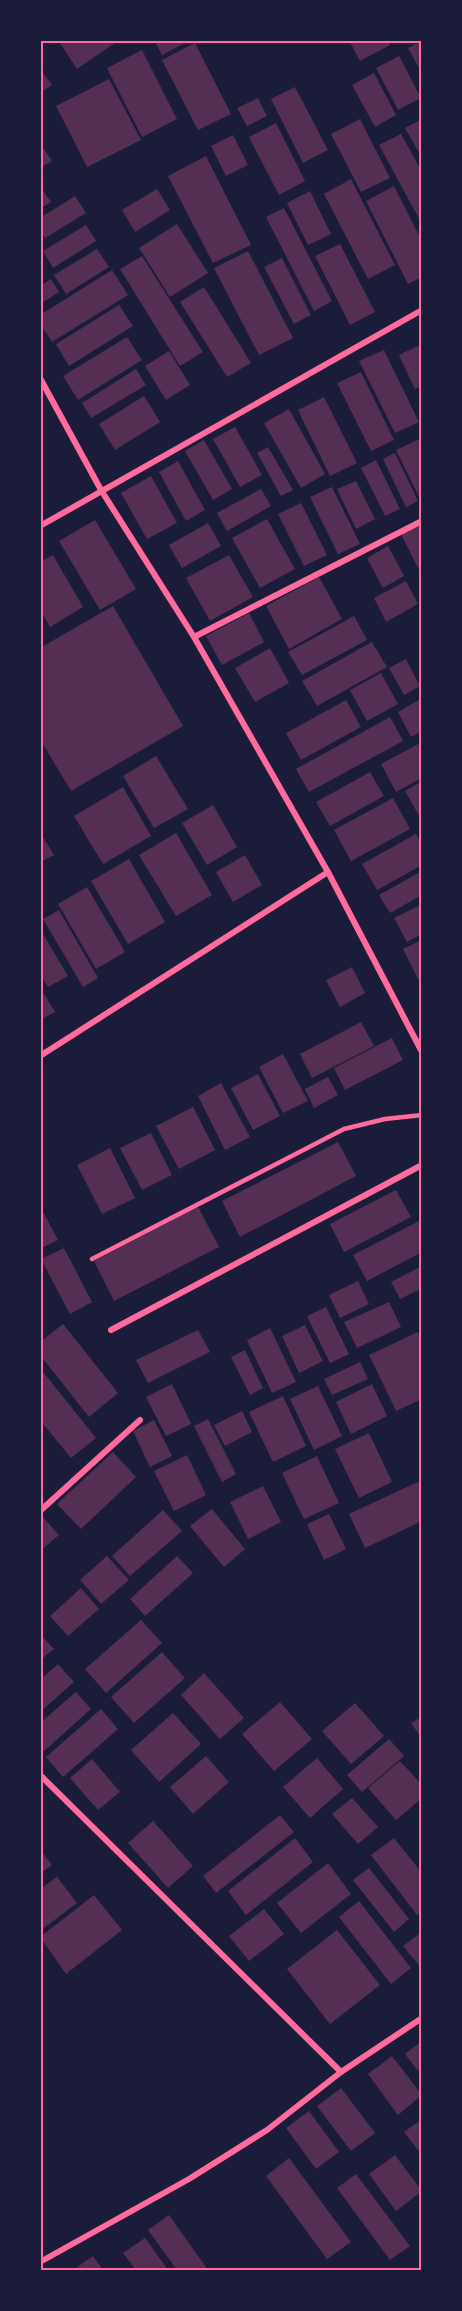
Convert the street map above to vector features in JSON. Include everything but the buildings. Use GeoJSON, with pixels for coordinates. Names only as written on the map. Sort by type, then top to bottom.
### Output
{"type":"FeatureCollection","features":[{"type":"Feature","properties":{"kind":"street"},"geometry":{"type":"LineString","coordinates":[[40,526],[422,310]]}},
{"type":"Feature","properties":{"kind":"street"},"geometry":{"type":"LineString","coordinates":[[40,378],[101,490],[194,638],[328,872],[422,1052]]}},
{"type":"Feature","properties":{"kind":"street"},"geometry":{"type":"LineString","coordinates":[[194,638],[420,522]]}},
{"type":"Feature","properties":{"kind":"street"},"geometry":{"type":"LineString","coordinates":[[40,1056],[328,872]]}},
{"type":"Feature","properties":{"kind":"street"},"geometry":{"type":"LineString","coordinates":[[111,1330],[422,1165]]}},
{"type":"Feature","properties":{"kind":"street"},"geometry":{"type":"LineString","coordinates":[[40,1512],[140,1420]]}},
{"type":"Feature","properties":{"kind":"street"},"geometry":{"type":"LineString","coordinates":[[40,1775],[341,2072]]}},
{"type":"Feature","properties":{"kind":"street"},"geometry":{"type":"LineString","coordinates":[[40,2262],[189,2179],[267,2130],[341,2072],[422,2018]]}},
{"type":"Feature","properties":{"kind":"lane"},"geometry":{"type":"LineString","coordinates":[[92,1259],[344,1129],[385,1119],[422,1116]]}}]}
